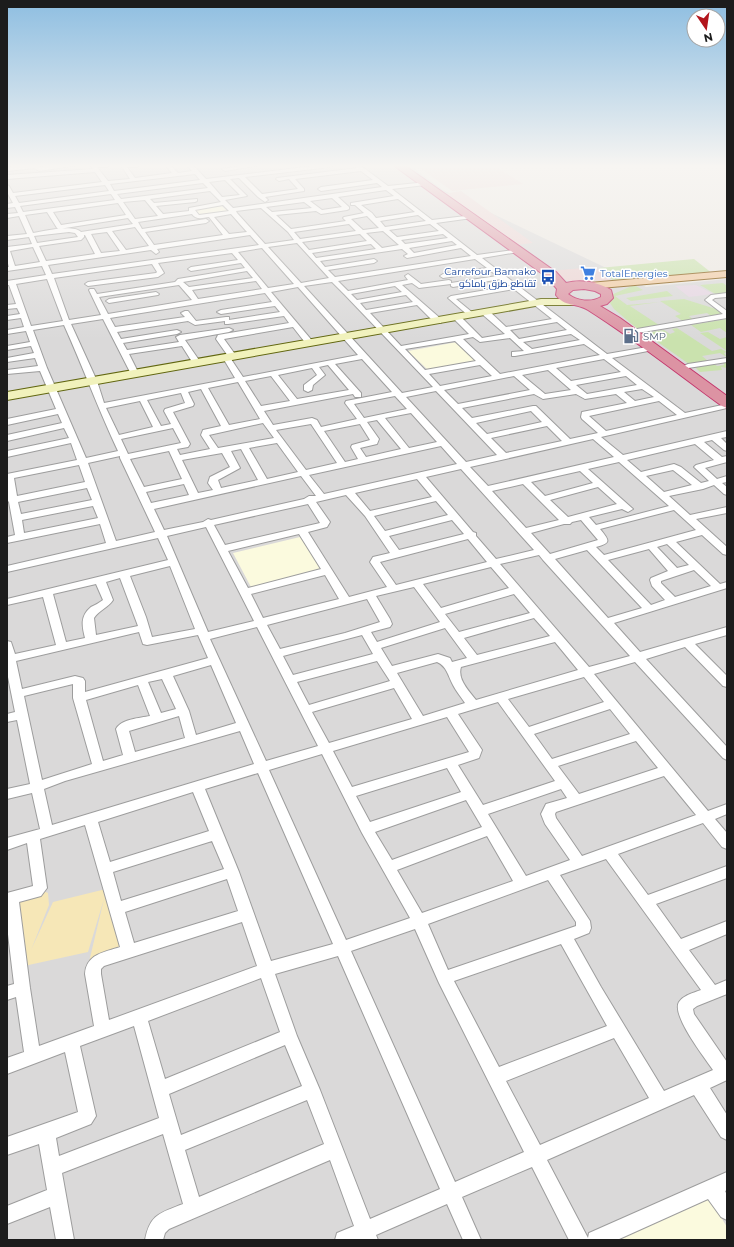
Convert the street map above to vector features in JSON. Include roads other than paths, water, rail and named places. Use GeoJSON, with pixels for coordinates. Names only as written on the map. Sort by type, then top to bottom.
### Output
{"type":"FeatureCollection","features":[{"type":"Feature","properties":{"kind":"highway"},"geometry":{"type":"LineString","coordinates":[[482,223],[552,275],[584,286],[602,289],[609,307],[614,313],[637,331],[727,394]]}},
{"type":"Feature","properties":{"kind":"highway"},"geometry":{"type":"LineString","coordinates":[[552,275],[563,291],[566,299],[604,313],[727,404]]}},
{"type":"Feature","properties":{"kind":"highway"},"geometry":{"type":"LineString","coordinates":[[563,291],[584,286]]}},
{"type":"Feature","properties":{"kind":"highway"},"geometry":{"type":"LineString","coordinates":[[580,303],[596,303],[606,297]]}},
{"type":"Feature","properties":{"kind":"main road"},"geometry":{"type":"LineString","coordinates":[[584,286],[727,274]]}},
{"type":"Feature","properties":{"kind":"main road"},"geometry":{"type":"LineString","coordinates":[[606,297],[625,286],[642,282]]}},
{"type":"Feature","properties":{"kind":"street"},"geometry":{"type":"LineString","coordinates":[[24,223],[50,277],[67,323],[93,381],[101,406],[115,438],[174,562],[243,726],[472,1240]]}},
{"type":"Feature","properties":{"kind":"street"},"geometry":{"type":"LineString","coordinates":[[57,223],[60,229]]}},
{"type":"Feature","properties":{"kind":"street"},"geometry":{"type":"LineString","coordinates":[[79,223],[60,229],[7,250],[10,268],[44,263],[70,249],[80,238],[80,234]]}},
{"type":"Feature","properties":{"kind":"street"},"geometry":{"type":"LineString","coordinates":[[60,229],[72,230],[80,234],[108,230],[135,223]]}},
{"type":"Feature","properties":{"kind":"street"},"geometry":{"type":"LineString","coordinates":[[136,223],[162,261]]}},
{"type":"Feature","properties":{"kind":"street"},"geometry":{"type":"LineString","coordinates":[[138,223],[168,226],[189,223]]}},
{"type":"Feature","properties":{"kind":"street"},"geometry":{"type":"LineString","coordinates":[[190,223],[195,229]]}},
{"type":"Feature","properties":{"kind":"street"},"geometry":{"type":"LineString","coordinates":[[216,223],[228,237]]}},
{"type":"Feature","properties":{"kind":"street"},"geometry":{"type":"LineString","coordinates":[[243,223],[727,755]]}},
{"type":"Feature","properties":{"kind":"street"},"geometry":{"type":"LineString","coordinates":[[282,223],[300,241],[307,252],[503,456]]}},
{"type":"Feature","properties":{"kind":"street"},"geometry":{"type":"LineString","coordinates":[[290,231],[308,223]]}},
{"type":"Feature","properties":{"kind":"street"},"geometry":{"type":"LineString","coordinates":[[352,223],[381,250]]}},
{"type":"Feature","properties":{"kind":"street"},"geometry":{"type":"LineString","coordinates":[[380,223],[413,255]]}},
{"type":"Feature","properties":{"kind":"street"},"geometry":{"type":"LineString","coordinates":[[112,545],[83,462],[43,368],[17,295],[9,283],[424,223]]}},
{"type":"Feature","properties":{"kind":"street"},"geometry":{"type":"LineString","coordinates":[[433,223],[514,287],[539,303],[558,320],[659,399],[682,415]]}},
{"type":"Feature","properties":{"kind":"street"},"geometry":{"type":"LineString","coordinates":[[168,226],[172,232]]}},
{"type":"Feature","properties":{"kind":"street"},"geometry":{"type":"LineString","coordinates":[[108,230],[124,252]]}},
{"type":"Feature","properties":{"kind":"street"},"geometry":{"type":"LineString","coordinates":[[87,232],[99,255]]}},
{"type":"Feature","properties":{"kind":"street"},"geometry":{"type":"LineString","coordinates":[[397,239],[444,232]]}},
{"type":"Feature","properties":{"kind":"street"},"geometry":{"type":"LineString","coordinates":[[7,238],[33,240],[99,255],[154,248],[179,241],[205,240],[252,233]]}},
{"type":"Feature","properties":{"kind":"street"},"geometry":{"type":"LineString","coordinates":[[200,234],[205,240]]}},
{"type":"Feature","properties":{"kind":"street"},"geometry":{"type":"LineString","coordinates":[[315,260],[454,239]]}},
{"type":"Feature","properties":{"kind":"street"},"geometry":{"type":"LineString","coordinates":[[307,252],[373,242]]}},
{"type":"Feature","properties":{"kind":"street"},"geometry":{"type":"LineString","coordinates":[[357,244],[384,272]]}},
{"type":"Feature","properties":{"kind":"street"},"geometry":{"type":"LineString","coordinates":[[416,267],[404,257],[464,246]]}},
{"type":"Feature","properties":{"kind":"street"},"geometry":{"type":"LineString","coordinates":[[234,250],[310,343]]}},
{"type":"Feature","properties":{"kind":"street"},"geometry":{"type":"LineString","coordinates":[[7,332],[518,250]]}},
{"type":"Feature","properties":{"kind":"street"},"geometry":{"type":"LineString","coordinates":[[183,258],[204,287]]}},
{"type":"Feature","properties":{"kind":"street"},"geometry":{"type":"LineString","coordinates":[[191,269],[243,261]]}},
{"type":"Feature","properties":{"kind":"street"},"geometry":{"type":"LineString","coordinates":[[324,269],[374,261]]}},
{"type":"Feature","properties":{"kind":"street"},"geometry":{"type":"LineString","coordinates":[[88,284],[158,275],[161,273],[154,262]]}},
{"type":"Feature","properties":{"kind":"street"},"geometry":{"type":"LineString","coordinates":[[429,265],[464,295]]}},
{"type":"Feature","properties":{"kind":"street"},"geometry":{"type":"LineString","coordinates":[[179,283],[179,280],[250,269]]}},
{"type":"Feature","properties":{"kind":"street"},"geometry":{"type":"LineString","coordinates":[[400,269],[419,286],[503,277]]}},
{"type":"Feature","properties":{"kind":"street"},"geometry":{"type":"LineString","coordinates":[[443,276],[492,269]]}},
{"type":"Feature","properties":{"kind":"street"},"geometry":{"type":"LineString","coordinates":[[83,272],[135,374]]}},
{"type":"Feature","properties":{"kind":"street"},"geometry":{"type":"LineString","coordinates":[[187,289],[258,279]]}},
{"type":"Feature","properties":{"kind":"street"},"geometry":{"type":"LineString","coordinates":[[346,293],[413,281]]}},
{"type":"Feature","properties":{"kind":"street"},"geometry":{"type":"LineString","coordinates":[[95,296],[179,283],[187,289],[197,302]]}},
{"type":"Feature","properties":{"kind":"street"},"geometry":{"type":"LineString","coordinates":[[397,284],[438,321]]}},
{"type":"Feature","properties":{"kind":"street"},"geometry":{"type":"LineString","coordinates":[[152,287],[165,307]]}},
{"type":"Feature","properties":{"kind":"street"},"geometry":{"type":"LineString","coordinates":[[470,315],[451,298],[514,287]]}},
{"type":"Feature","properties":{"kind":"street"},"geometry":{"type":"LineString","coordinates":[[539,303],[563,291]]}},
{"type":"Feature","properties":{"kind":"street"},"geometry":{"type":"LineString","coordinates":[[355,302],[408,293]]}},
{"type":"Feature","properties":{"kind":"street"},"geometry":{"type":"LineString","coordinates":[[99,303],[156,294]]}},
{"type":"Feature","properties":{"kind":"street"},"geometry":{"type":"LineString","coordinates":[[7,296],[17,295]]}},
{"type":"Feature","properties":{"kind":"street"},"geometry":{"type":"LineString","coordinates":[[727,295],[713,296],[708,300],[727,315]]}},
{"type":"Feature","properties":{"kind":"street"},"geometry":{"type":"LineString","coordinates":[[211,299],[235,331]]}},
{"type":"Feature","properties":{"kind":"street"},"geometry":{"type":"LineString","coordinates":[[221,312],[278,303]]}},
{"type":"Feature","properties":{"kind":"street"},"geometry":{"type":"LineString","coordinates":[[365,312],[418,303]]}},
{"type":"Feature","properties":{"kind":"street"},"geometry":{"type":"LineString","coordinates":[[7,396],[539,303],[580,303]]}},
{"type":"Feature","properties":{"kind":"street"},"geometry":{"type":"LineString","coordinates":[[7,307],[20,305]]}},
{"type":"Feature","properties":{"kind":"street"},"geometry":{"type":"LineString","coordinates":[[179,305],[192,322],[197,323],[286,313]]}},
{"type":"Feature","properties":{"kind":"street"},"geometry":{"type":"LineString","coordinates":[[485,312],[530,352]]}},
{"type":"Feature","properties":{"kind":"street"},"geometry":{"type":"LineString","coordinates":[[7,318],[24,315]]}},
{"type":"Feature","properties":{"kind":"street"},"geometry":{"type":"LineString","coordinates":[[637,331],[727,315]]}},
{"type":"Feature","properties":{"kind":"street"},"geometry":{"type":"LineString","coordinates":[[456,317],[474,335],[483,340],[573,331]]}},
{"type":"Feature","properties":{"kind":"street"},"geometry":{"type":"LineString","coordinates":[[113,330],[189,318]]}},
{"type":"Feature","properties":{"kind":"street"},"geometry":{"type":"LineString","coordinates":[[504,329],[558,320]]}},
{"type":"Feature","properties":{"kind":"street"},"geometry":{"type":"LineString","coordinates":[[170,322],[197,363]]}},
{"type":"Feature","properties":{"kind":"street"},"geometry":{"type":"LineString","coordinates":[[119,342],[181,338],[295,324]]}},
{"type":"Feature","properties":{"kind":"street"},"geometry":{"type":"LineString","coordinates":[[235,331],[220,338],[271,428],[321,497]]}},
{"type":"Feature","properties":{"kind":"street"},"geometry":{"type":"LineString","coordinates":[[400,348],[474,335]]}},
{"type":"Feature","properties":{"kind":"street"},"geometry":{"type":"LineString","coordinates":[[124,353],[181,338]]}},
{"type":"Feature","properties":{"kind":"street"},"geometry":{"type":"LineString","coordinates":[[457,338],[498,377]]}},
{"type":"Feature","properties":{"kind":"street"},"geometry":{"type":"LineString","coordinates":[[534,370],[515,354],[586,341]]}},
{"type":"Feature","properties":{"kind":"street"},"geometry":{"type":"LineString","coordinates":[[7,348],[34,343]]}},
{"type":"Feature","properties":{"kind":"street"},"geometry":{"type":"LineString","coordinates":[[363,460],[355,447],[370,444],[376,440],[348,404],[362,400],[438,389],[650,348]]}},
{"type":"Feature","properties":{"kind":"street"},"geometry":{"type":"LineString","coordinates":[[7,360],[39,355]]}},
{"type":"Feature","properties":{"kind":"street"},"geometry":{"type":"LineString","coordinates":[[101,406],[364,356]]}},
{"type":"Feature","properties":{"kind":"street"},"geometry":{"type":"LineString","coordinates":[[688,366],[727,360]]}},
{"type":"Feature","properties":{"kind":"street"},"geometry":{"type":"LineString","coordinates":[[330,362],[362,400]]}},
{"type":"Feature","properties":{"kind":"street"},"geometry":{"type":"LineString","coordinates":[[423,373],[482,362]]}},
{"type":"Feature","properties":{"kind":"street"},"geometry":{"type":"LineString","coordinates":[[296,402],[299,392],[308,387],[310,383],[321,375],[314,366]]}},
{"type":"Feature","properties":{"kind":"street"},"geometry":{"type":"LineString","coordinates":[[549,367],[585,397],[643,386]]}},
{"type":"Feature","properties":{"kind":"street"},"geometry":{"type":"LineString","coordinates":[[7,372],[43,368]]}},
{"type":"Feature","properties":{"kind":"street"},"geometry":{"type":"LineString","coordinates":[[273,373],[299,392],[314,399]]}},
{"type":"Feature","properties":{"kind":"street"},"geometry":{"type":"LineString","coordinates":[[568,384],[626,373]]}},
{"type":"Feature","properties":{"kind":"street"},"geometry":{"type":"LineString","coordinates":[[516,374],[541,396],[547,398],[577,391]]}},
{"type":"Feature","properties":{"kind":"street"},"geometry":{"type":"LineString","coordinates":[[203,386],[226,428]]}},
{"type":"Feature","properties":{"kind":"street"},"geometry":{"type":"LineString","coordinates":[[20,537],[8,477],[83,462],[185,445],[186,444],[168,410],[190,404],[183,390]]}},
{"type":"Feature","properties":{"kind":"street"},"geometry":{"type":"LineString","coordinates":[[260,410],[354,391]]}},
{"type":"Feature","properties":{"kind":"street"},"geometry":{"type":"LineString","coordinates":[[457,407],[535,391]]}},
{"type":"Feature","properties":{"kind":"street"},"geometry":{"type":"LineString","coordinates":[[618,391],[633,404]]}},
{"type":"Feature","properties":{"kind":"street"},"geometry":{"type":"LineString","coordinates":[[518,395],[567,441]]}},
{"type":"Feature","properties":{"kind":"street"},"geometry":{"type":"LineString","coordinates":[[142,398],[158,429]]}},
{"type":"Feature","properties":{"kind":"street"},"geometry":{"type":"LineString","coordinates":[[604,433],[585,417],[585,414],[659,399]]}},
{"type":"Feature","properties":{"kind":"street"},"geometry":{"type":"LineString","coordinates":[[7,569],[727,404]]}},
{"type":"Feature","properties":{"kind":"street"},"geometry":{"type":"LineString","coordinates":[[471,421],[533,408]]}},
{"type":"Feature","properties":{"kind":"street"},"geometry":{"type":"LineString","coordinates":[[319,430],[413,410]]}},
{"type":"Feature","properties":{"kind":"street"},"geometry":{"type":"LineString","coordinates":[[7,422],[61,411]]}},
{"type":"Feature","properties":{"kind":"street"},"geometry":{"type":"LineString","coordinates":[[379,417],[407,451]]}},
{"type":"Feature","properties":{"kind":"street"},"geometry":{"type":"LineString","coordinates":[[219,492],[213,483],[213,479],[235,468],[205,435],[210,431],[266,420]]}},
{"type":"Feature","properties":{"kind":"street"},"geometry":{"type":"LineString","coordinates":[[271,428],[312,421],[314,422],[343,465]]}},
{"type":"Feature","properties":{"kind":"street"},"geometry":{"type":"LineString","coordinates":[[484,436],[549,423]]}},
{"type":"Feature","properties":{"kind":"street"},"geometry":{"type":"LineString","coordinates":[[7,438],[67,425]]}},
{"type":"Feature","properties":{"kind":"street"},"geometry":{"type":"LineString","coordinates":[[115,438],[176,426]]}},
{"type":"Feature","properties":{"kind":"street"},"geometry":{"type":"LineString","coordinates":[[485,490],[727,434]]}},
{"type":"Feature","properties":{"kind":"street"},"geometry":{"type":"LineString","coordinates":[[594,435],[727,552]]}},
{"type":"Feature","properties":{"kind":"street"},"geometry":{"type":"LineString","coordinates":[[714,437],[727,448]]}},
{"type":"Feature","properties":{"kind":"street"},"geometry":{"type":"LineString","coordinates":[[7,454],[73,440]]}},
{"type":"Feature","properties":{"kind":"street"},"geometry":{"type":"LineString","coordinates":[[176,458],[280,440]]}},
{"type":"Feature","properties":{"kind":"street"},"geometry":{"type":"LineString","coordinates":[[697,441],[724,460]]}},
{"type":"Feature","properties":{"kind":"street"},"geometry":{"type":"LineString","coordinates":[[148,507],[443,443]]}},
{"type":"Feature","properties":{"kind":"street"},"geometry":{"type":"LineString","coordinates":[[243,446],[264,482]]}},
{"type":"Feature","properties":{"kind":"street"},"geometry":{"type":"LineString","coordinates":[[172,448],[195,497]]}},
{"type":"Feature","properties":{"kind":"street"},"geometry":{"type":"LineString","coordinates":[[724,460],[699,467],[727,492]]}},
{"type":"Feature","properties":{"kind":"street"},"geometry":{"type":"LineString","coordinates":[[581,467],[637,517]]}},
{"type":"Feature","properties":{"kind":"street"},"geometry":{"type":"LineString","coordinates":[[639,475],[674,467],[700,487]]}},
{"type":"Feature","properties":{"kind":"street"},"geometry":{"type":"LineString","coordinates":[[420,474],[472,535],[493,563],[613,704],[727,843]]}},
{"type":"Feature","properties":{"kind":"street"},"geometry":{"type":"LineString","coordinates":[[663,495],[700,487],[727,479]]}},
{"type":"Feature","properties":{"kind":"street"},"geometry":{"type":"LineString","coordinates":[[140,491],[187,481]]}},
{"type":"Feature","properties":{"kind":"street"},"geometry":{"type":"LineString","coordinates":[[525,481],[568,522]]}},
{"type":"Feature","properties":{"kind":"street"},"geometry":{"type":"LineString","coordinates":[[12,500],[91,484]]}},
{"type":"Feature","properties":{"kind":"street"},"geometry":{"type":"LineString","coordinates":[[544,499],[600,484]]}},
{"type":"Feature","properties":{"kind":"street"},"geometry":{"type":"LineString","coordinates":[[348,491],[368,514],[396,554]]}},
{"type":"Feature","properties":{"kind":"street"},"geometry":{"type":"LineString","coordinates":[[368,514],[440,498]]}},
{"type":"Feature","properties":{"kind":"street"},"geometry":{"type":"LineString","coordinates":[[222,549],[325,524],[309,499]]}},
{"type":"Feature","properties":{"kind":"street"},"geometry":{"type":"LineString","coordinates":[[16,518],[97,502]]}},
{"type":"Feature","properties":{"kind":"street"},"geometry":{"type":"LineString","coordinates":[[524,532],[568,522],[624,506]]}},
{"type":"Feature","properties":{"kind":"street"},"geometry":{"type":"LineString","coordinates":[[594,528],[676,508]]}},
{"type":"Feature","properties":{"kind":"street"},"geometry":{"type":"LineString","coordinates":[[688,518],[727,510]]}},
{"type":"Feature","properties":{"kind":"street"},"geometry":{"type":"LineString","coordinates":[[382,535],[455,516]]}},
{"type":"Feature","properties":{"kind":"street"},"geometry":{"type":"LineString","coordinates":[[124,574],[141,617],[145,639],[150,641],[203,634],[260,623],[493,563],[589,546],[603,542],[603,539],[584,517]]}},
{"type":"Feature","properties":{"kind":"street"},"geometry":{"type":"LineString","coordinates":[[7,540],[103,520]]}},
{"type":"Feature","properties":{"kind":"street"},"geometry":{"type":"LineString","coordinates":[[208,522],[367,829],[419,921],[444,978],[579,1240]]}},
{"type":"Feature","properties":{"kind":"street"},"geometry":{"type":"LineString","coordinates":[[302,530],[346,601]]}},
{"type":"Feature","properties":{"kind":"street"},"geometry":{"type":"LineString","coordinates":[[602,559],[704,531]]}},
{"type":"Feature","properties":{"kind":"street"},"geometry":{"type":"LineString","coordinates":[[394,589],[375,561],[377,559],[472,535]]}},
{"type":"Feature","properties":{"kind":"street"},"geometry":{"type":"LineString","coordinates":[[670,540],[696,566],[723,586]]}},
{"type":"Feature","properties":{"kind":"street"},"geometry":{"type":"LineString","coordinates":[[589,546],[649,609]]}},
{"type":"Feature","properties":{"kind":"street"},"geometry":{"type":"LineString","coordinates":[[651,546],[675,572]]}},
{"type":"Feature","properties":{"kind":"street"},"geometry":{"type":"LineString","coordinates":[[7,602],[174,562]]}},
{"type":"Feature","properties":{"kind":"street"},"geometry":{"type":"LineString","coordinates":[[673,602],[655,582],[655,580],[696,566]]}},
{"type":"Feature","properties":{"kind":"street"},"geometry":{"type":"LineString","coordinates":[[245,592],[328,571]]}},
{"type":"Feature","properties":{"kind":"street"},"geometry":{"type":"LineString","coordinates":[[91,640],[87,619],[90,613],[106,604],[108,600],[100,580]]}},
{"type":"Feature","properties":{"kind":"street"},"geometry":{"type":"LineString","coordinates":[[417,583],[475,660]]}},
{"type":"Feature","properties":{"kind":"street"},"geometry":{"type":"LineString","coordinates":[[606,622],[723,586]]}},
{"type":"Feature","properties":{"kind":"street"},"geometry":{"type":"LineString","coordinates":[[438,612],[516,590]]}},
{"type":"Feature","properties":{"kind":"street"},"geometry":{"type":"LineString","coordinates":[[47,593],[62,648]]}},
{"type":"Feature","properties":{"kind":"street"},"geometry":{"type":"LineString","coordinates":[[370,595],[386,622],[400,638]]}},
{"type":"Feature","properties":{"kind":"street"},"geometry":{"type":"LineString","coordinates":[[456,636],[537,614]]}},
{"type":"Feature","properties":{"kind":"street"},"geometry":{"type":"LineString","coordinates":[[276,654],[348,636],[386,624],[386,622]]}},
{"type":"Feature","properties":{"kind":"street"},"geometry":{"type":"LineString","coordinates":[[375,646],[447,624]]}},
{"type":"Feature","properties":{"kind":"street"},"geometry":{"type":"LineString","coordinates":[[10,660],[143,628]]}},
{"type":"Feature","properties":{"kind":"street"},"geometry":{"type":"LineString","coordinates":[[365,631],[420,720]]}},
{"type":"Feature","properties":{"kind":"street"},"geometry":{"type":"LineString","coordinates":[[7,844],[325,748],[727,631]]}},
{"type":"Feature","properties":{"kind":"street"},"geometry":{"type":"LineString","coordinates":[[452,670],[456,664],[557,638]]}},
{"type":"Feature","properties":{"kind":"street"},"geometry":{"type":"LineString","coordinates":[[687,642],[726,679]]}},
{"type":"Feature","properties":{"kind":"street"},"geometry":{"type":"LineString","coordinates":[[7,645],[11,678],[18,694],[21,715],[47,832]]}},
{"type":"Feature","properties":{"kind":"street"},"geometry":{"type":"LineString","coordinates":[[290,680],[381,656]]}},
{"type":"Feature","properties":{"kind":"street"},"geometry":{"type":"LineString","coordinates":[[390,670],[438,658],[446,661],[473,705]]}},
{"type":"Feature","properties":{"kind":"street"},"geometry":{"type":"LineString","coordinates":[[79,698],[214,660]]}},
{"type":"Feature","properties":{"kind":"street"},"geometry":{"type":"LineString","coordinates":[[166,674],[184,711],[192,741]]}},
{"type":"Feature","properties":{"kind":"street"},"geometry":{"type":"LineString","coordinates":[[18,694],[50,685],[75,680],[79,681],[79,698],[99,767]]}},
{"type":"Feature","properties":{"kind":"street"},"geometry":{"type":"LineString","coordinates":[[142,681],[157,718]]}},
{"type":"Feature","properties":{"kind":"street"},"geometry":{"type":"LineString","coordinates":[[305,710],[398,683]]}},
{"type":"Feature","properties":{"kind":"street"},"geometry":{"type":"LineString","coordinates":[[500,697],[576,800]]}},
{"type":"Feature","properties":{"kind":"street"},"geometry":{"type":"LineString","coordinates":[[526,732],[613,704]]}},
{"type":"Feature","properties":{"kind":"street"},"geometry":{"type":"LineString","coordinates":[[130,758],[122,729],[127,726],[184,711]]}},
{"type":"Feature","properties":{"kind":"street"},"geometry":{"type":"LineString","coordinates":[[348,793],[475,755],[476,750],[450,712]]}},
{"type":"Feature","properties":{"kind":"street"},"geometry":{"type":"LineString","coordinates":[[7,718],[21,715]]}},
{"type":"Feature","properties":{"kind":"street"},"geometry":{"type":"LineString","coordinates":[[7,794],[37,787],[62,777],[243,726]]}},
{"type":"Feature","properties":{"kind":"street"},"geometry":{"type":"LineString","coordinates":[[550,764],[639,736]]}},
{"type":"Feature","properties":{"kind":"street"},"geometry":{"type":"LineString","coordinates":[[451,763],[522,883]]}},
{"type":"Feature","properties":{"kind":"street"},"geometry":{"type":"LineString","coordinates":[[580,862],[550,820],[548,814],[551,808],[667,770]]}},
{"type":"Feature","properties":{"kind":"street"},"geometry":{"type":"LineString","coordinates":[[480,811],[563,783]]}},
{"type":"Feature","properties":{"kind":"street"},"geometry":{"type":"LineString","coordinates":[[197,786],[232,872],[289,1036],[312,1090],[368,1235]]}},
{"type":"Feature","properties":{"kind":"street"},"geometry":{"type":"LineString","coordinates":[[367,829],[469,794]]}},
{"type":"Feature","properties":{"kind":"street"},"geometry":{"type":"LineString","coordinates":[[7,1066],[267,970],[342,948],[727,809]]}},
{"type":"Feature","properties":{"kind":"street"},"geometry":{"type":"LineString","coordinates":[[90,819],[129,951]]}},
{"type":"Feature","properties":{"kind":"street"},"geometry":{"type":"LineString","coordinates":[[388,867],[490,829]]}},
{"type":"Feature","properties":{"kind":"street"},"geometry":{"type":"LineString","coordinates":[[105,869],[217,834]]}},
{"type":"Feature","properties":{"kind":"street"},"geometry":{"type":"LineString","coordinates":[[33,837],[40,888],[36,892],[9,899],[14,991],[33,1057]]}},
{"type":"Feature","properties":{"kind":"street"},"geometry":{"type":"LineString","coordinates":[[344,1240],[368,1235],[451,1193],[726,1073],[687,1017],[685,1011],[685,1007],[691,1001],[720,990],[678,947],[608,852]]}},
{"type":"Feature","properties":{"kind":"street"},"geometry":{"type":"LineString","coordinates":[[116,909],[232,872]]}},
{"type":"Feature","properties":{"kind":"street"},"geometry":{"type":"LineString","coordinates":[[444,978],[582,930],[584,925],[551,872]]}},
{"type":"Feature","properties":{"kind":"street"},"geometry":{"type":"LineString","coordinates":[[645,902],[727,872]]}},
{"type":"Feature","properties":{"kind":"street"},"geometry":{"type":"LineString","coordinates":[[103,1031],[93,974],[93,967],[101,960],[247,914]]}},
{"type":"Feature","properties":{"kind":"street"},"geometry":{"type":"LineString","coordinates":[[678,947],[727,927]]}},
{"type":"Feature","properties":{"kind":"street"},"geometry":{"type":"LineString","coordinates":[[564,936],[661,1101]]}},
{"type":"Feature","properties":{"kind":"street"},"geometry":{"type":"LineString","coordinates":[[139,1017],[193,1209]]}},
{"type":"Feature","properties":{"kind":"street"},"geometry":{"type":"LineString","coordinates":[[495,1077],[618,1029]]}},
{"type":"Feature","properties":{"kind":"street"},"geometry":{"type":"LineString","coordinates":[[159,1090],[289,1036]]}},
{"type":"Feature","properties":{"kind":"street"},"geometry":{"type":"LineString","coordinates":[[7,1146],[46,1133],[87,1116],[71,1043]]}},
{"type":"Feature","properties":{"kind":"street"},"geometry":{"type":"LineString","coordinates":[[698,1085],[727,1131]]}},
{"type":"Feature","properties":{"kind":"street"},"geometry":{"type":"LineString","coordinates":[[175,1146],[312,1090]]}},
{"type":"Feature","properties":{"kind":"street"},"geometry":{"type":"LineString","coordinates":[[52,1168],[169,1124]]}},
{"type":"Feature","properties":{"kind":"street"},"geometry":{"type":"LineString","coordinates":[[46,1133],[65,1240]]}},
{"type":"Feature","properties":{"kind":"street"},"geometry":{"type":"LineString","coordinates":[[154,1240],[156,1229],[162,1222],[334,1149]]}},
{"type":"Feature","properties":{"kind":"street"},"geometry":{"type":"LineString","coordinates":[[596,1240],[720,1184],[727,1211]]}},
{"type":"Feature","properties":{"kind":"street"},"geometry":{"type":"LineString","coordinates":[[7,1215],[57,1195]]}},
{"type":"Feature","properties":{"kind":"place","name":"TotalEnergies"},"geometry":{"type":"Point","coordinates":[588,273]}},
{"type":"Feature","properties":{"kind":"place","name":"Carrefour Bamako تقاطع طرق باماكو"},"geometry":{"type":"Point","coordinates":[548,277]}},
{"type":"Feature","properties":{"kind":"place","name":"SMP"},"geometry":{"type":"Point","coordinates":[631,336]}}]}
